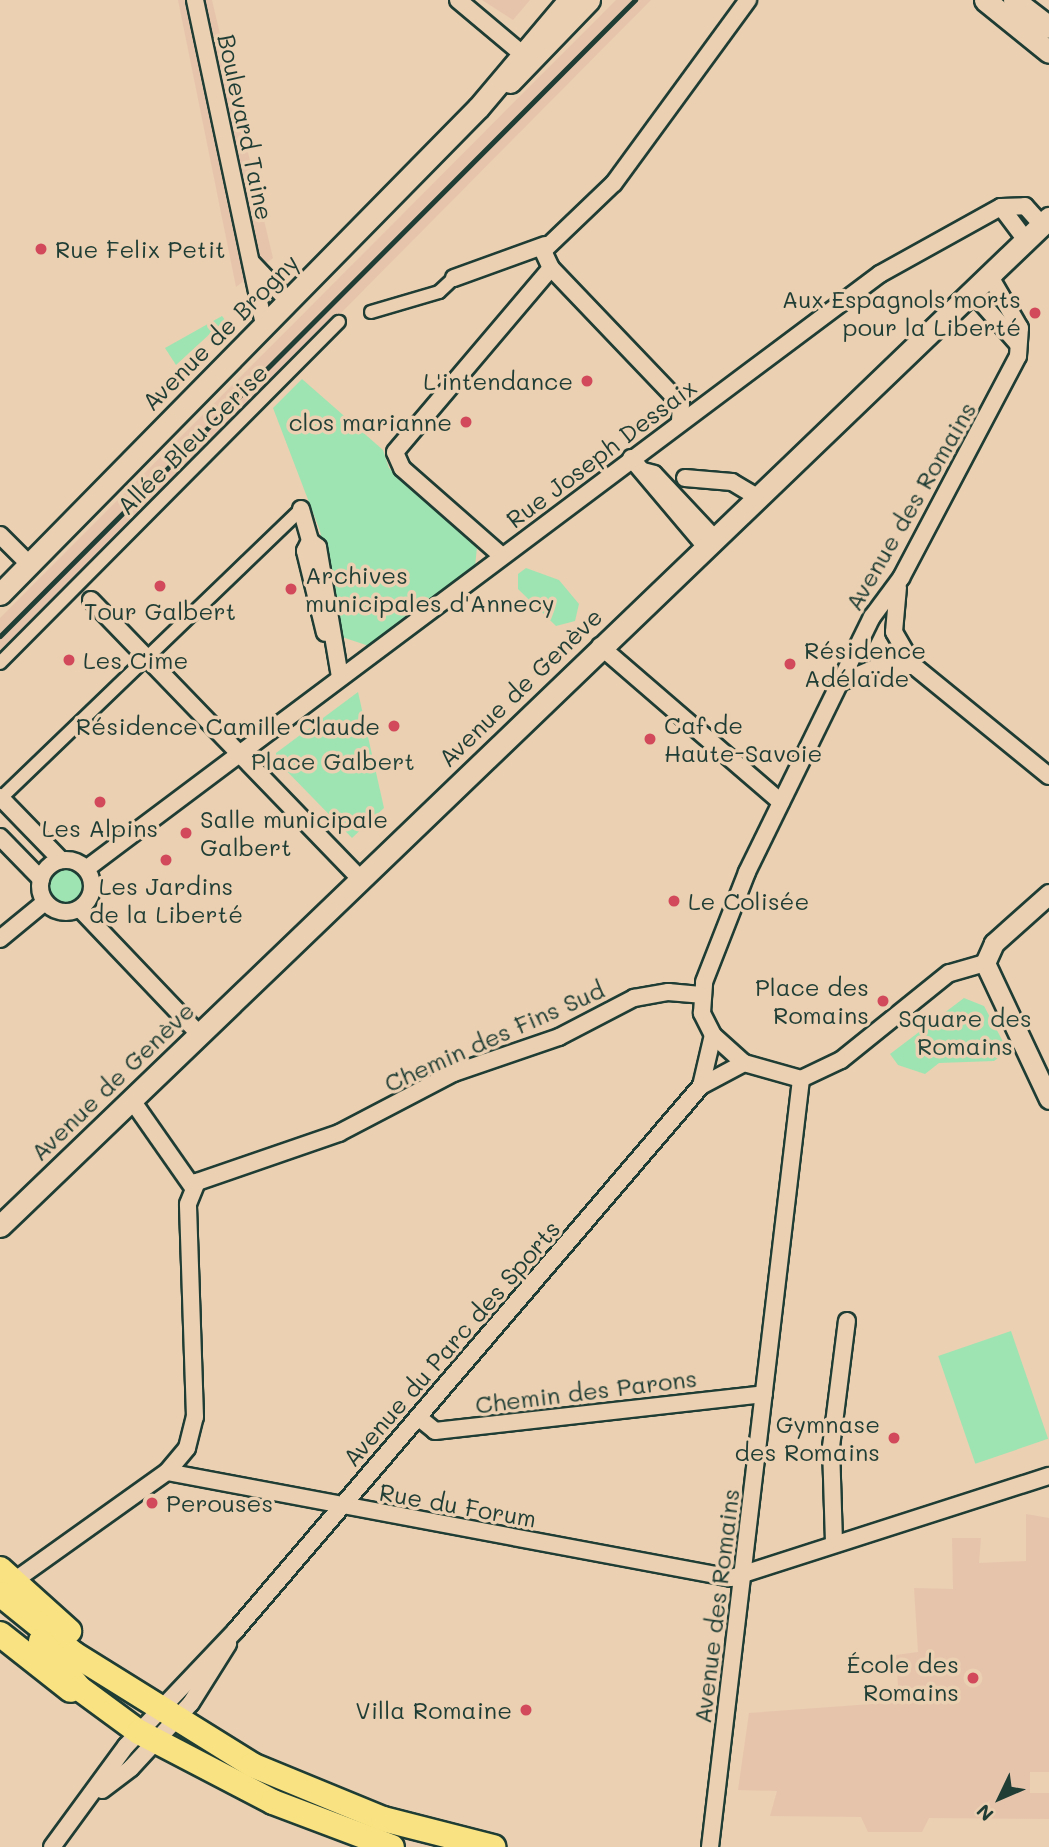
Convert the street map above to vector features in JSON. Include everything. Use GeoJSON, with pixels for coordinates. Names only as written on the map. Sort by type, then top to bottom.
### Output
{"type":"FeatureCollection","features":[{"type":"Feature","properties":{"kind":"main road","name":"Avenue de Brogny"},"geometry":{"type":"LineString","coordinates":[[0,594],[478,108],[523,59],[569,0]]}},
{"type":"Feature","properties":{"kind":"main road","name":"Avenue de Brogny"},"geometry":{"type":"LineString","coordinates":[[523,59],[589,0]]}},
{"type":"Feature","properties":{"kind":"main road"},"geometry":{"type":"LineString","coordinates":[[985,0],[1049,52]]}},
{"type":"Feature","properties":{"kind":"main road"},"geometry":{"type":"LineString","coordinates":[[1014,0],[1049,27]]}},
{"type":"Feature","properties":{"kind":"main road","name":"Avenue de Genève"},"geometry":{"type":"LineString","coordinates":[[0,1226],[600,646],[1045,222]]}},
{"type":"Feature","properties":{"kind":"main road"},"geometry":{"type":"LineString","coordinates":[[7,1588],[79,1688],[148,1737],[274,1802],[391,1847]]}},
{"type":"Feature","properties":{"kind":"main road"},"geometry":{"type":"LineString","coordinates":[[7,1588],[159,1709],[308,1791],[411,1827],[493,1847]]}},
{"type":"Feature","properties":{"kind":"main road"},"geometry":{"type":"LineString","coordinates":[[0,1634],[65,1688],[79,1688]]}},
{"type":"Feature","properties":{"kind":"street","name":"Boulevard Taine"},"geometry":{"type":"LineString","coordinates":[[195,0],[252,263],[252,290],[264,325]]}},
{"type":"Feature","properties":{"kind":"street"},"geometry":{"type":"LineString","coordinates":[[458,0],[523,59]]}},
{"type":"Feature","properties":{"kind":"street"},"geometry":{"type":"LineString","coordinates":[[371,312],[439,292],[454,278],[545,245],[607,191],[748,0]]}},
{"type":"Feature","properties":{"kind":"street"},"geometry":{"type":"LineString","coordinates":[[1001,207],[1025,206],[1045,222]]}},
{"type":"Feature","properties":{"kind":"street"},"geometry":{"type":"LineString","coordinates":[[1001,207],[1025,239]]}},
{"type":"Feature","properties":{"kind":"street","name":"Rue Joseph Dessaix"},"geometry":{"type":"LineString","coordinates":[[86,869],[680,421],[880,274],[1001,207]]}},
{"type":"Feature","properties":{"kind":"street"},"geometry":{"type":"LineString","coordinates":[[545,245],[551,268],[681,404],[680,421]]}},
{"type":"Feature","properties":{"kind":"street"},"geometry":{"type":"LineString","coordinates":[[252,263],[288,301]]}},
{"type":"Feature","properties":{"kind":"street"},"geometry":{"type":"LineString","coordinates":[[502,556],[401,468],[395,452],[551,268]]}},
{"type":"Feature","properties":{"kind":"street","name":"Avenue des Romains"},"geometry":{"type":"LineString","coordinates":[[702,995],[781,802],[844,681],[873,617],[901,578],[1011,373],[1020,328],[989,275]]}},
{"type":"Feature","properties":{"kind":"street"},"geometry":{"type":"LineString","coordinates":[[972,292],[1018,344]]}},
{"type":"Feature","properties":{"kind":"street","name":"Allée Bleu Cerise"},"geometry":{"type":"LineString","coordinates":[[0,663],[339,322]]}},
{"type":"Feature","properties":{"kind":"street"},"geometry":{"type":"LineString","coordinates":[[631,458],[710,542]]}},
{"type":"Feature","properties":{"kind":"street"},"geometry":{"type":"LineString","coordinates":[[685,478],[732,482],[757,497]]}},
{"type":"Feature","properties":{"kind":"street"},"geometry":{"type":"LineString","coordinates":[[0,836],[41,879],[45,902],[61,912],[80,909],[92,890],[86,869],[61,860],[1,797],[301,509],[310,541],[318,547],[340,677]]}},
{"type":"Feature","properties":{"kind":"street"},"geometry":{"type":"LineString","coordinates":[[0,534],[29,564]]}},
{"type":"Feature","properties":{"kind":"street"},"geometry":{"type":"LineString","coordinates":[[901,578],[894,632],[915,666],[1049,776]]}},
{"type":"Feature","properties":{"kind":"street"},"geometry":{"type":"LineString","coordinates":[[91,600],[359,878]]}},
{"type":"Feature","properties":{"kind":"street"},"geometry":{"type":"LineString","coordinates":[[600,646],[781,802]]}},
{"type":"Feature","properties":{"kind":"street"},"geometry":{"type":"LineString","coordinates":[[844,681],[880,666],[915,666]]}},
{"type":"Feature","properties":{"kind":"street"},"geometry":{"type":"LineString","coordinates":[[41,879],[61,860]]}},
{"type":"Feature","properties":{"kind":"street"},"geometry":{"type":"LineString","coordinates":[[702,995],[713,1035],[744,1063],[802,1079],[841,1060],[940,978],[985,963],[994,943],[1049,894]]}},
{"type":"Feature","properties":{"kind":"street"},"geometry":{"type":"LineString","coordinates":[[0,939],[45,902]]}},
{"type":"Feature","properties":{"kind":"street"},"geometry":{"type":"LineString","coordinates":[[80,909],[199,1034]]}},
{"type":"Feature","properties":{"kind":"street"},"geometry":{"type":"LineString","coordinates":[[985,963],[1049,1099]]}},
{"type":"Feature","properties":{"kind":"street","name":"Chemin des Fins Sud"},"geometry":{"type":"LineString","coordinates":[[192,1186],[208,1175],[339,1133],[454,1073],[559,1037],[634,998],[668,992],[702,995]]}},
{"type":"Feature","properties":{"kind":"street","name":"Avenue du Parc des Sports"},"geometry":{"type":"LineString","coordinates":[[701,1086],[713,1035]]}},
{"type":"Feature","properties":{"kind":"street","name":"Avenue du Parc des Sports"},"geometry":{"type":"LineString","coordinates":[[52,1847],[148,1737],[159,1709],[236,1630],[701,1086],[744,1063]]}},
{"type":"Feature","properties":{"kind":"street","name":"Avenue des Romains"},"geometry":{"type":"LineString","coordinates":[[710,1847],[802,1079]]}},
{"type":"Feature","properties":{"kind":"street"},"geometry":{"type":"LineString","coordinates":[[7,1588],[166,1472],[184,1455],[195,1417],[192,1186],[131,1099]]}},
{"type":"Feature","properties":{"kind":"street"},"geometry":{"type":"LineString","coordinates":[[834,1542],[831,1447],[847,1321]]}},
{"type":"Feature","properties":{"kind":"street","name":"Chemin des Parons"},"geometry":{"type":"LineString","coordinates":[[418,1417],[435,1431],[764,1394]]}},
{"type":"Feature","properties":{"kind":"street","name":"Rue du Forum"},"geometry":{"type":"LineString","coordinates":[[166,1472],[341,1507],[743,1576]]}},
{"type":"Feature","properties":{"kind":"street"},"geometry":{"type":"LineString","coordinates":[[743,1576],[884,1524],[906,1527],[1049,1476]]}},
{"type":"Feature","properties":{"kind":"shaded area"},"geometry":{"type":"Polygon","coordinates":[[[178,0],[212,0],[273,258],[236,287],[178,0]]]}},
{"type":"Feature","properties":{"kind":"shaded area"},"geometry":{"type":"Polygon","coordinates":[[[482,0],[530,0],[513,20],[482,0]]]}},
{"type":"Feature","properties":{"kind":"shaded area"},"geometry":{"type":"Polygon","coordinates":[[[616,0],[651,0],[0,657],[0,618],[616,0]]]}},
{"type":"Feature","properties":{"kind":"shaded area","name":"École des Romains"},"geometry":{"type":"Polygon","coordinates":[[[1026,1514],[1049,1518],[1049,1772],[1030,1772],[1030,1793],[1049,1793],[1049,1819],[929,1818],[922,1832],[868,1832],[861,1817],[770,1816],[777,1791],[738,1790],[749,1713],[899,1702],[896,1655],[918,1652],[914,1588],[953,1589],[952,1538],[981,1538],[979,1563],[1026,1561],[1026,1514]]]}},
{"type":"Feature","properties":{"kind":"green space"},"geometry":{"type":"Polygon","coordinates":[[[222,316],[225,320],[176,365],[165,348],[222,316]]]}},
{"type":"Feature","properties":{"kind":"green space"},"geometry":{"type":"Polygon","coordinates":[[[302,379],[383,450],[389,468],[477,547],[475,567],[369,646],[342,637],[320,531],[273,408],[302,379]]]}},
{"type":"Feature","properties":{"kind":"green space"},"geometry":{"type":"Polygon","coordinates":[[[526,568],[559,580],[579,604],[575,621],[556,626],[518,589],[518,574],[526,568]]]}},
{"type":"Feature","properties":{"kind":"green space","name":"Place Galbert"},"geometry":{"type":"Polygon","coordinates":[[[358,692],[384,808],[352,838],[276,760],[276,753],[358,692]]]}},
{"type":"Feature","properties":{"kind":"green space"},"geometry":{"type":"Polygon","coordinates":[[[67,869],[79,874],[84,886],[79,898],[67,903],[55,898],[50,886],[55,874],[67,869]]]}},
{"type":"Feature","properties":{"kind":"green space","name":"Square des Romains"},"geometry":{"type":"Polygon","coordinates":[[[964,998],[984,1006],[1008,1051],[994,1061],[939,1063],[925,1074],[898,1065],[890,1054],[964,998]]]}},
{"type":"Feature","properties":{"kind":"green space"},"geometry":{"type":"Polygon","coordinates":[[[1011,1331],[1048,1439],[975,1464],[938,1356],[1011,1331]]]}},
{"type":"Feature","properties":{"kind":"railway"},"geometry":{"type":"LineString","coordinates":[[0,636],[635,0]]}},
{"type":"Feature","properties":{"kind":"place","name":"Rue Felix Petit"},"geometry":{"type":"Point","coordinates":[41,249]}},
{"type":"Feature","properties":{"kind":"place","name":"Aux Espagnols morts pour la Liberté"},"geometry":{"type":"Point","coordinates":[1035,313]}},
{"type":"Feature","properties":{"kind":"place","name":"L'intendance"},"geometry":{"type":"Point","coordinates":[587,381]}},
{"type":"Feature","properties":{"kind":"place","name":"clos marianne"},"geometry":{"type":"Point","coordinates":[466,422]}},
{"type":"Feature","properties":{"kind":"place","name":"Tour Galbert"},"geometry":{"type":"Point","coordinates":[160,586]}},
{"type":"Feature","properties":{"kind":"place","name":"Archives municipales d'Annecy"},"geometry":{"type":"Point","coordinates":[291,589]}},
{"type":"Feature","properties":{"kind":"place","name":"Les Cime"},"geometry":{"type":"Point","coordinates":[69,660]}},
{"type":"Feature","properties":{"kind":"place","name":"Résidence Adélaïde"},"geometry":{"type":"Point","coordinates":[790,664]}},
{"type":"Feature","properties":{"kind":"place","name":"Résidence Camille Claude"},"geometry":{"type":"Point","coordinates":[394,726]}},
{"type":"Feature","properties":{"kind":"place","name":"Caf de Haute-Savoie"},"geometry":{"type":"Point","coordinates":[650,739]}},
{"type":"Feature","properties":{"kind":"place","name":"Les Alpins"},"geometry":{"type":"Point","coordinates":[100,802]}},
{"type":"Feature","properties":{"kind":"place","name":"Salle municipale Galbert"},"geometry":{"type":"Point","coordinates":[186,833]}},
{"type":"Feature","properties":{"kind":"place","name":"Les Jardins de la Liberté"},"geometry":{"type":"Point","coordinates":[166,860]}},
{"type":"Feature","properties":{"kind":"place","name":"Le Colisée"},"geometry":{"type":"Point","coordinates":[674,901]}},
{"type":"Feature","properties":{"kind":"place","name":"Place des Romains"},"geometry":{"type":"Point","coordinates":[883,1001]}},
{"type":"Feature","properties":{"kind":"place","name":"Gymnase des Romains"},"geometry":{"type":"Point","coordinates":[894,1438]}},
{"type":"Feature","properties":{"kind":"place","name":"Perouses"},"geometry":{"type":"Point","coordinates":[152,1503]}},
{"type":"Feature","properties":{"kind":"place","name":"École des Romains"},"geometry":{"type":"Point","coordinates":[973,1678]}},
{"type":"Feature","properties":{"kind":"place","name":"Villa Romaine"},"geometry":{"type":"Point","coordinates":[526,1710]}}]}
